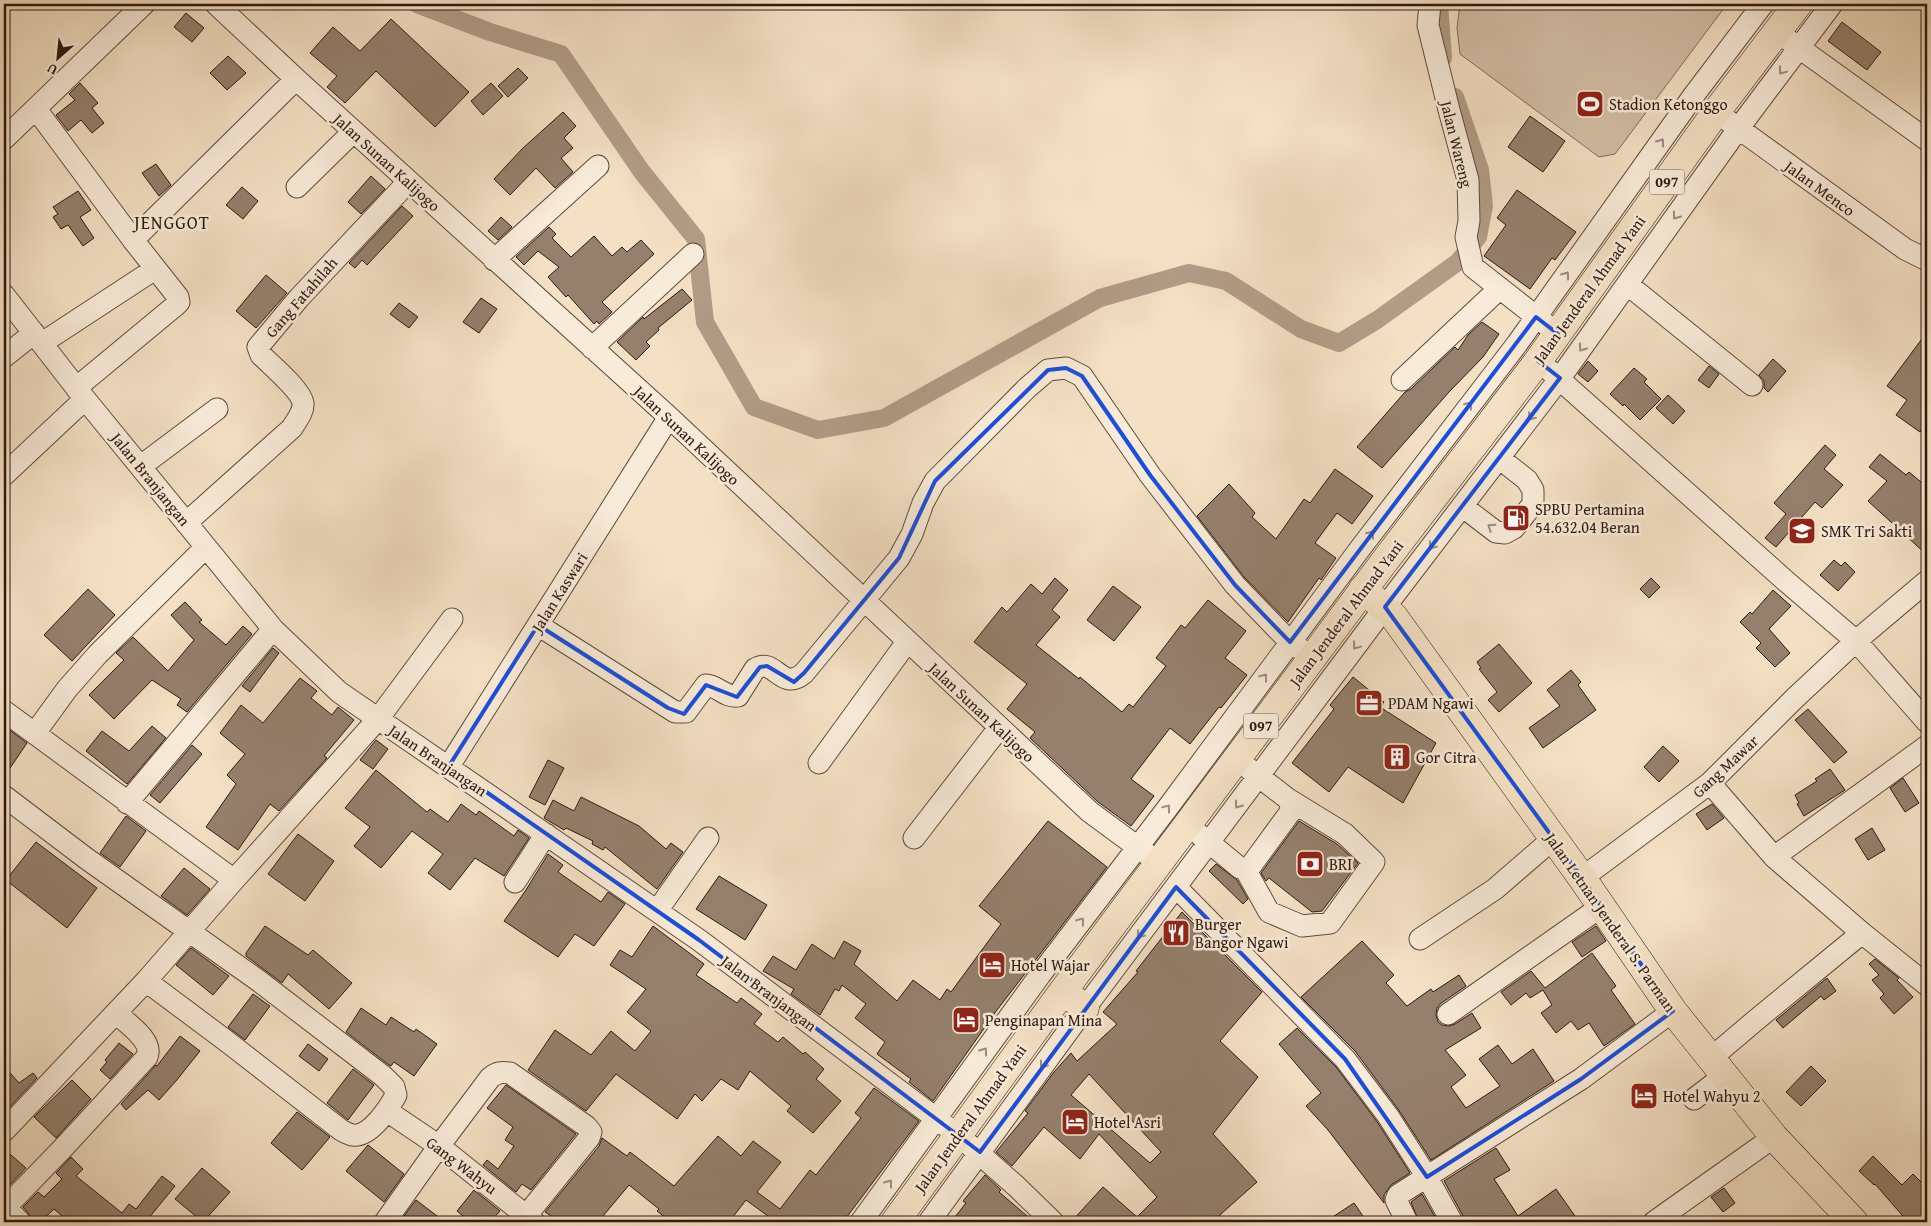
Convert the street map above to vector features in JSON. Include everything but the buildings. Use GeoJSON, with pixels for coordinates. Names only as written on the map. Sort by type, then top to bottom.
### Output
{"type":"FeatureCollection","features":[{"type":"Feature","properties":{"kind":"main road","name":"Jalan Jenderal Ahmad Yani"},"geometry":{"type":"LineString","coordinates":[[895,1222],[1063,992],[1363,589],[1538,361],[1716,112],[1798,4]]}},
{"type":"Feature","properties":{"kind":"main road","name":"Jalan Letnan Jenderal S. Parman"},"geometry":{"type":"LineString","coordinates":[[1363,589],[1394,617],[1602,906],[1672,1012],[1774,1138],[1854,1222]]}},
{"type":"Feature","properties":{"kind":"main road"},"geometry":{"type":"LineString","coordinates":[[1063,992],[1085,1008]]}},
{"type":"Feature","properties":{"kind":"street"},"geometry":{"type":"LineString","coordinates":[[4,139],[144,4]]}},
{"type":"Feature","properties":{"kind":"street","name":"Jalan Sunan Kalijogo"},"geometry":{"type":"LineString","coordinates":[[216,4],[353,132],[669,417],[1090,812],[1160,863]]}},
{"type":"Feature","properties":{"kind":"street","name":"Jalan Wareng"},"geometry":{"type":"LineString","coordinates":[[1430,4],[1428,25],[1468,180],[1470,212],[1466,238],[1473,267],[1558,334]]}},
{"type":"Feature","properties":{"kind":"street"},"geometry":{"type":"LineString","coordinates":[[860,1222],[1137,846],[1536,317],[1694,95],[1763,4]]}},
{"type":"Feature","properties":{"kind":"street"},"geometry":{"type":"LineString","coordinates":[[929,1222],[1085,1008],[1385,607],[1560,378],[1738,128],[1832,4]]}},
{"type":"Feature","properties":{"kind":"street"},"geometry":{"type":"LineString","coordinates":[[1777,31],[1927,140]]}},
{"type":"Feature","properties":{"kind":"street"},"geometry":{"type":"LineString","coordinates":[[133,240],[296,79]]}},
{"type":"Feature","properties":{"kind":"street"},"geometry":{"type":"LineString","coordinates":[[4,475],[81,393],[179,302],[178,297],[133,240],[36,109]]}},
{"type":"Feature","properties":{"kind":"street","name":"Jalan Menco"},"geometry":{"type":"LineString","coordinates":[[1716,112],[1905,248],[1927,260]]}},
{"type":"Feature","properties":{"kind":"street"},"geometry":{"type":"LineString","coordinates":[[297,187],[353,132]]}},
{"type":"Feature","properties":{"kind":"street"},"geometry":{"type":"LineString","coordinates":[[494,260],[598,166]]}},
{"type":"Feature","properties":{"kind":"street","name":"Gang Fatahilah"},"geometry":{"type":"LineString","coordinates":[[186,523],[292,428],[303,409],[303,401],[297,392],[261,355],[258,347],[299,298],[408,182]]}},
{"type":"Feature","properties":{"kind":"street"},"geometry":{"type":"LineString","coordinates":[[592,348],[693,254]]}},
{"type":"Feature","properties":{"kind":"street"},"geometry":{"type":"LineString","coordinates":[[4,357],[155,269]]}},
{"type":"Feature","properties":{"kind":"street"},"geometry":{"type":"LineString","coordinates":[[1628,284],[1752,386]]}},
{"type":"Feature","properties":{"kind":"street"},"geometry":{"type":"LineString","coordinates":[[1402,380],[1500,288]]}},
{"type":"Feature","properties":{"kind":"street","name":"Jalan Branjangan"},"geometry":{"type":"LineString","coordinates":[[4,295],[81,393],[273,629],[339,692],[699,940],[980,1152],[1053,1222]]}},
{"type":"Feature","properties":{"kind":"street"},"geometry":{"type":"LineString","coordinates":[[1538,361],[1560,378],[1788,583],[1856,641],[1927,722]]}},
{"type":"Feature","properties":{"kind":"street"},"geometry":{"type":"LineString","coordinates":[[538,625],[668,708],[681,713],[686,712],[706,685],[710,685],[728,695],[738,696],[755,670],[760,667],[767,666],[791,680],[796,680],[804,673],[899,558],[912,534],[923,503],[935,481],[1027,388],[1048,370],[1066,368],[1082,376],[1150,475],[1235,585],[1290,642],[1312,658]]}},
{"type":"Feature","properties":{"kind":"street"},"geometry":{"type":"LineString","coordinates":[[141,466],[217,409]]}},
{"type":"Feature","properties":{"kind":"street","name":"Jalan Kaswari"},"geometry":{"type":"LineString","coordinates":[[449,766],[669,417]]}},
{"type":"Feature","properties":{"kind":"street"},"geometry":{"type":"LineString","coordinates":[[1462,506],[1496,532],[1505,533],[1514,528],[1533,504],[1533,490],[1527,480],[1499,458]]}},
{"type":"Feature","properties":{"kind":"street"},"geometry":{"type":"LineString","coordinates":[[35,733],[67,689],[98,654],[206,547]]}},
{"type":"Feature","properties":{"kind":"street","name":"Gang Mawar"},"geometry":{"type":"LineString","coordinates":[[1582,878],[1710,783],[1795,698],[1856,641],[1927,581]]}},
{"type":"Feature","properties":{"kind":"street"},"geometry":{"type":"LineString","coordinates":[[4,1132],[146,981],[378,719],[452,619]]}},
{"type":"Feature","properties":{"kind":"street"},"geometry":{"type":"LineString","coordinates":[[127,803],[273,629]]}},
{"type":"Feature","properties":{"kind":"street"},"geometry":{"type":"LineString","coordinates":[[819,763],[907,642]]}},
{"type":"Feature","properties":{"kind":"street"},"geometry":{"type":"LineString","coordinates":[[4,711],[234,880]]}},
{"type":"Feature","properties":{"kind":"street"},"geometry":{"type":"LineString","coordinates":[[914,838],[999,728]]}},
{"type":"Feature","properties":{"kind":"street"},"geometry":{"type":"LineString","coordinates":[[1774,857],[1927,746]]}},
{"type":"Feature","properties":{"kind":"street"},"geometry":{"type":"LineString","coordinates":[[1236,760],[1288,799],[1345,834],[1374,862],[1330,923],[1302,926],[1269,912],[1245,869]]}},
{"type":"Feature","properties":{"kind":"street"},"geometry":{"type":"LineString","coordinates":[[1710,783],[1774,857],[1862,933],[1927,985]]}},
{"type":"Feature","properties":{"kind":"street"},"geometry":{"type":"LineString","coordinates":[[4,796],[87,859],[259,981],[383,1076],[394,1087],[396,1095],[387,1111],[366,1132],[354,1135],[341,1130],[146,981]]}},
{"type":"Feature","properties":{"kind":"street"},"geometry":{"type":"LineString","coordinates":[[1188,826],[1240,868],[1245,869],[1250,867],[1291,811],[1288,799]]}},
{"type":"Feature","properties":{"kind":"street"},"geometry":{"type":"LineString","coordinates":[[515,882],[546,834]]}},
{"type":"Feature","properties":{"kind":"street"},"geometry":{"type":"LineString","coordinates":[[657,911],[708,838]]}},
{"type":"Feature","properties":{"kind":"street"},"geometry":{"type":"LineString","coordinates":[[1420,939],[1495,889],[1554,838]]}},
{"type":"Feature","properties":{"kind":"street"},"geometry":{"type":"LineString","coordinates":[[1176,887],[1346,1059],[1388,1116],[1427,1177],[1452,1222]]}},
{"type":"Feature","properties":{"kind":"street"},"geometry":{"type":"LineString","coordinates":[[1448,1014],[1602,906]]}},
{"type":"Feature","properties":{"kind":"street"},"geometry":{"type":"LineString","coordinates":[[1694,1099],[1756,1020],[1862,933]]}},
{"type":"Feature","properties":{"kind":"street"},"geometry":{"type":"LineString","coordinates":[[1407,1222],[1396,1200],[1398,1195],[1581,1079],[1672,1012]]}},
{"type":"Feature","properties":{"kind":"street"},"geometry":{"type":"LineString","coordinates":[[10,1212],[64,1147],[147,1057],[148,1047],[143,1039],[116,1013]]}},
{"type":"Feature","properties":{"kind":"street"},"geometry":{"type":"LineString","coordinates":[[385,1222],[439,1146],[490,1078],[496,1073],[510,1073],[586,1126],[591,1132],[589,1138],[527,1220]]}},
{"type":"Feature","properties":{"kind":"street","name":"Gang Wahyu"},"geometry":{"type":"LineString","coordinates":[[387,1111],[439,1146],[527,1220]]}},
{"type":"Feature","properties":{"kind":"street"},"geometry":{"type":"LineString","coordinates":[[1654,1222],[1774,1138]]}},
{"type":"Feature","properties":{"kind":"highlighted area"},"geometry":{"type":"Polygon","coordinates":[[[1536,317],[1558,334],[1538,361],[1560,378],[1385,607],[1582,878],[1673,1011],[1581,1079],[1427,1177],[1345,1059],[1176,887],[980,1152],[699,940],[449,766],[538,625],[668,708],[684,714],[706,685],[737,697],[760,667],[767,666],[794,682],[804,673],[899,558],[935,481],[1048,370],[1066,368],[1082,376],[1150,475],[1235,585],[1290,642],[1536,317]]]}},
{"type":"Feature","properties":{"kind":"shaded area","name":"Stadion Ketonggo"},"geometry":{"type":"Polygon","coordinates":[[[1460,4],[1727,4],[1615,154],[1599,157],[1460,54],[1457,28],[1460,4]]]}},
{"type":"Feature","properties":{"kind":"waterway"},"geometry":{"type":"LineString","coordinates":[[417,4],[490,32],[561,54],[642,172],[696,239],[705,322],[754,407],[818,430],[884,418],[1100,298],[1189,273],[1226,281],[1301,329],[1339,343],[1377,320],[1458,262],[1478,237],[1484,206],[1480,170],[1455,97]]}},
{"type":"Feature","properties":{"kind":"waterway"},"geometry":{"type":"LineString","coordinates":[[1439,4],[1443,58]]}},
{"type":"Feature","properties":{"kind":"place","name":"Stadion Ketonggo"},"geometry":{"type":"Point","coordinates":[1590,104]}},
{"type":"Feature","properties":{"kind":"place","name":"SPBU Pertamina 54.632.04 Beran"},"geometry":{"type":"Point","coordinates":[1516,518]}},
{"type":"Feature","properties":{"kind":"place","name":"SMK Tri Sakti"},"geometry":{"type":"Point","coordinates":[1802,531]}},
{"type":"Feature","properties":{"kind":"place","name":"PDAM Ngawi"},"geometry":{"type":"Point","coordinates":[1369,703]}},
{"type":"Feature","properties":{"kind":"place","name":"Gor Citra"},"geometry":{"type":"Point","coordinates":[1397,757]}},
{"type":"Feature","properties":{"kind":"place","name":"BRI"},"geometry":{"type":"Point","coordinates":[1310,864]}},
{"type":"Feature","properties":{"kind":"place","name":"Burger Bangor Ngawi"},"geometry":{"type":"Point","coordinates":[1176,933]}},
{"type":"Feature","properties":{"kind":"place","name":"Hotel Wajar"},"geometry":{"type":"Point","coordinates":[992,965]}},
{"type":"Feature","properties":{"kind":"place","name":"Penginapan Mina"},"geometry":{"type":"Point","coordinates":[966,1020]}},
{"type":"Feature","properties":{"kind":"place","name":"Hotel Wahyu 2"},"geometry":{"type":"Point","coordinates":[1644,1096]}},
{"type":"Feature","properties":{"kind":"place","name":"Hotel Asri"},"geometry":{"type":"Point","coordinates":[1075,1122]}},
{"type":"Feature","properties":{"kind":"district","name":"JENGGOT"},"geometry":{"type":"Point","coordinates":[172,223]}}]}
